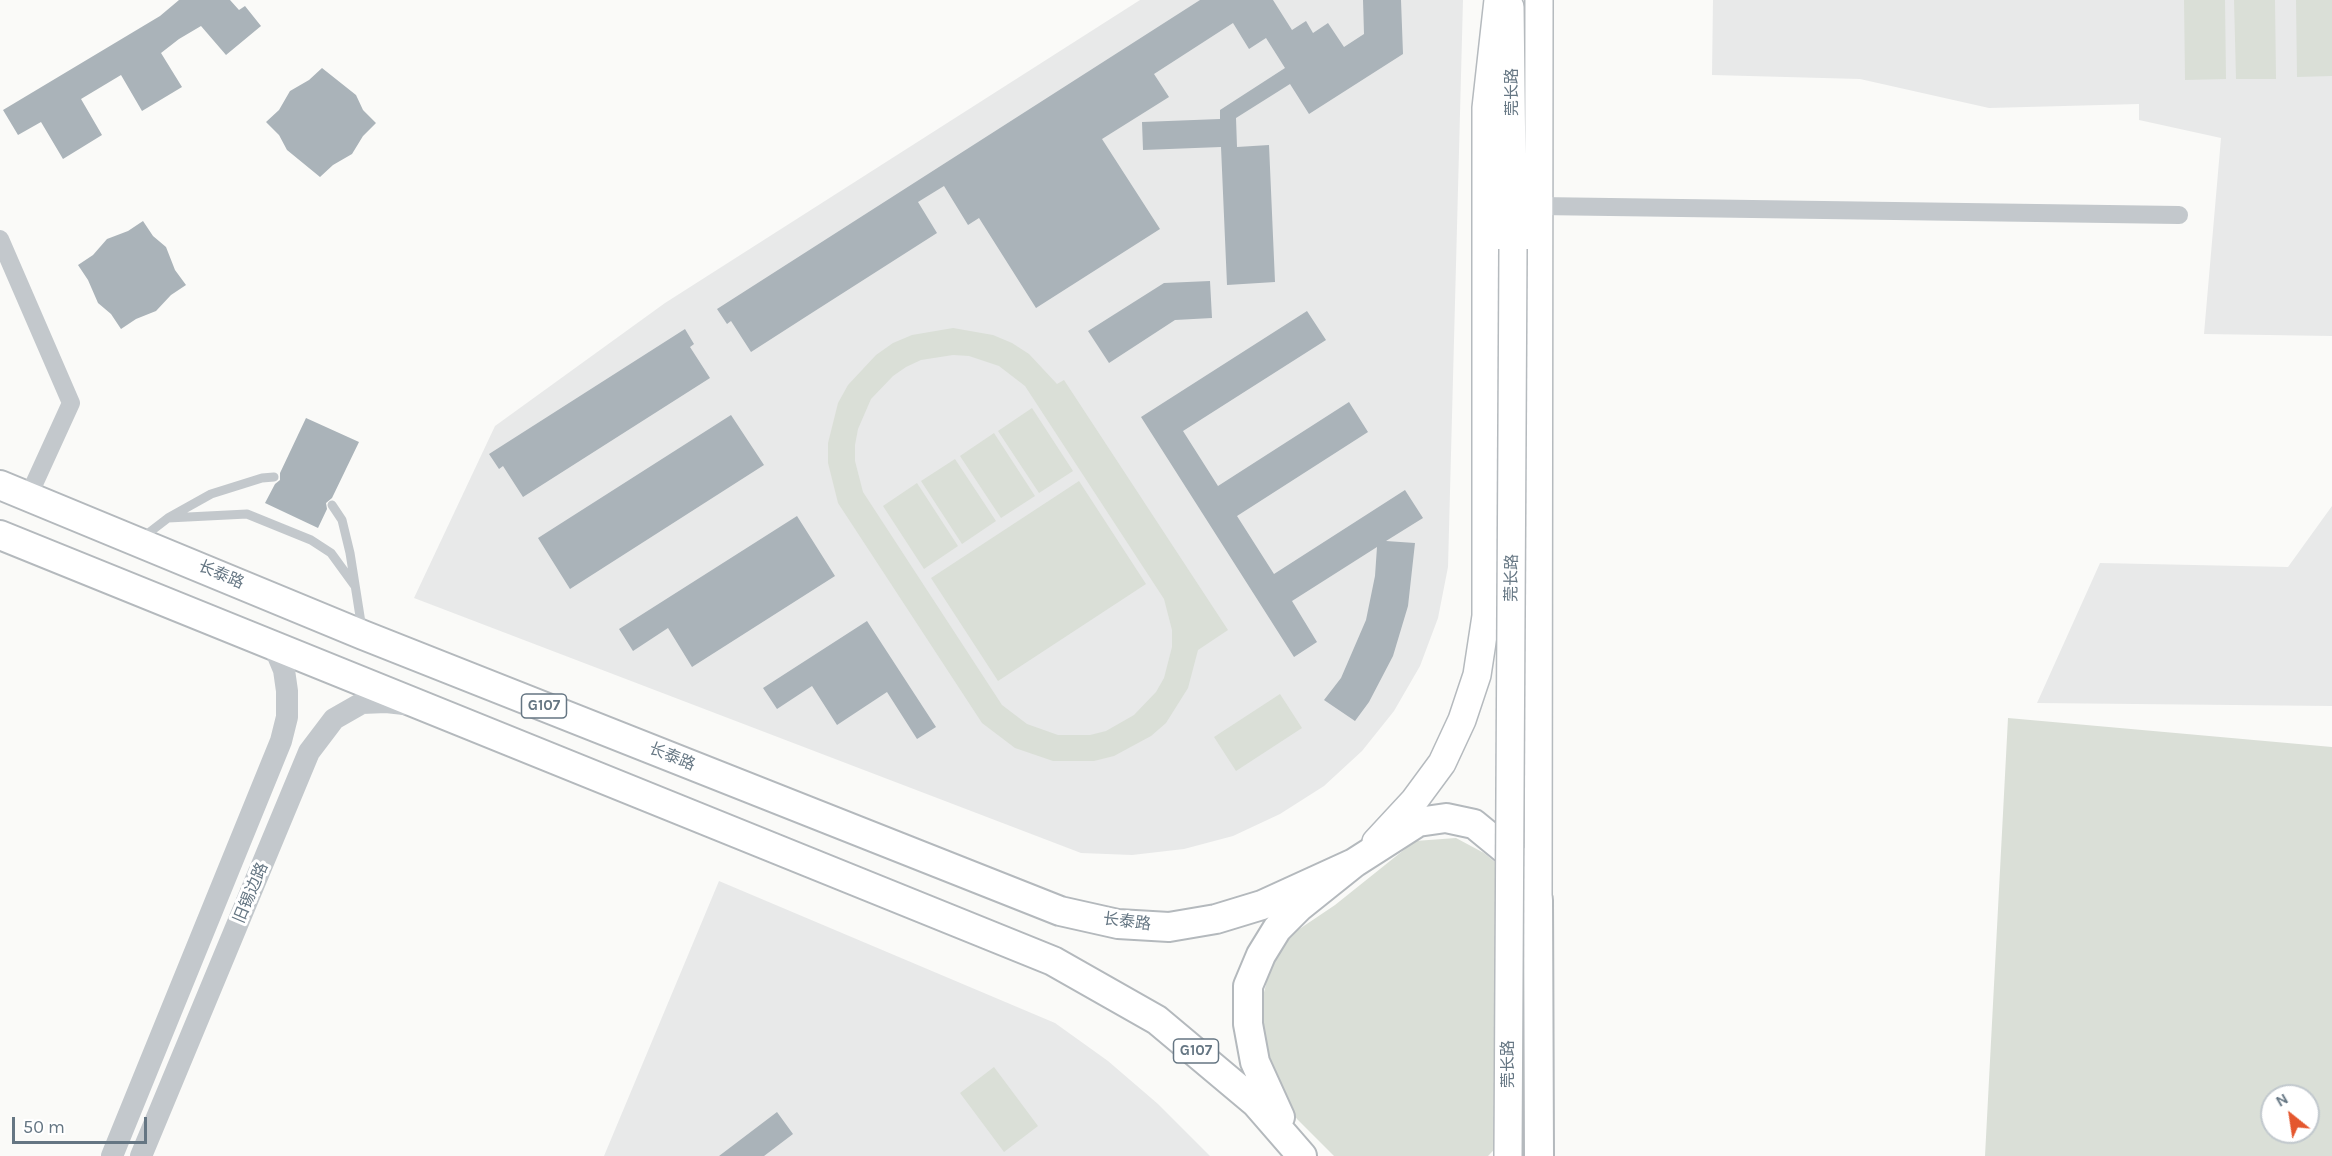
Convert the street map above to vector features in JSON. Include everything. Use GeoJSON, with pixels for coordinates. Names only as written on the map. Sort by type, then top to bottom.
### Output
{"type":"FeatureCollection","features":[{"type":"Feature","properties":{"kind":"highway","name":"长泰路"},"geometry":{"type":"LineString","coordinates":[[0,485],[29,495],[363,635],[1060,910],[1118,924],[1169,927],[1216,919],[1262,905],[1354,863]]}},
{"type":"Feature","properties":{"kind":"highway","name":"G107"},"geometry":{"type":"LineString","coordinates":[[0,535],[420,706],[958,920],[1053,961],[1157,1020],[1256,1103],[1300,1154]]}},
{"type":"Feature","properties":{"kind":"highway","name":"G107"},"geometry":{"type":"LineString","coordinates":[[1354,863],[1418,822],[1446,818],[1474,825],[1513,856],[1538,900]]}},
{"type":"Feature","properties":{"kind":"highway"},"geometry":{"type":"LineString","coordinates":[[1300,1154],[1270,1099],[1256,1062],[1248,1024],[1248,986],[1261,955],[1277,928],[1299,907],[1354,863]]}},
{"type":"Feature","properties":{"kind":"highway","name":"莞长路"},"geometry":{"type":"LineString","coordinates":[[1538,900],[1539,1156]]}},
{"type":"Feature","properties":{"kind":"highway"},"geometry":{"type":"LineString","coordinates":[[1506,1156],[1520,1138],[1539,1091]]}},
{"type":"Feature","properties":{"kind":"main road","name":"莞长路"},"geometry":{"type":"LineString","coordinates":[[1354,863],[1391,827],[1442,763],[1462,720],[1477,675],[1486,616],[1486,108],[1498,0]]}},
{"type":"Feature","properties":{"kind":"main road","name":"莞长路"},"geometry":{"type":"LineString","coordinates":[[1506,1156],[1513,249],[1510,0]]}},
{"type":"Feature","properties":{"kind":"main road","name":"莞长路"},"geometry":{"type":"LineString","coordinates":[[1538,900],[1539,0]]}},
{"type":"Feature","properties":{"kind":"street"},"geometry":{"type":"LineString","coordinates":[[1539,206],[2179,215]]}},
{"type":"Feature","properties":{"kind":"street"},"geometry":{"type":"LineString","coordinates":[[0,239],[71,403],[29,495]]}},
{"type":"Feature","properties":{"kind":"street","name":"旧锡边路"},"geometry":{"type":"LineString","coordinates":[[112,1156],[281,741],[287,717],[287,691],[285,670],[274,646]]}},
{"type":"Feature","properties":{"kind":"street","name":"旧锡边路"},"geometry":{"type":"LineString","coordinates":[[141,1156],[309,752],[334,719],[362,704],[386,702],[420,706]]}},
{"type":"Feature","properties":{"kind":"lane"},"geometry":{"type":"LineString","coordinates":[[139,541],[168,518],[210,494],[262,478],[274,477]]}},
{"type":"Feature","properties":{"kind":"lane"},"geometry":{"type":"LineString","coordinates":[[332,505],[342,520],[363,635]]}},
{"type":"Feature","properties":{"kind":"lane"},"geometry":{"type":"LineString","coordinates":[[168,518],[247,514],[311,540],[331,553],[355,586]]}},
{"type":"Feature","properties":{"kind":"shaded area"},"geometry":{"type":"Polygon","coordinates":[[[1140,0],[1463,0],[1448,567],[1438,618],[1420,666],[1394,711],[1362,751],[1324,786],[1280,814],[1233,836],[1184,849],[1132,855],[1081,853],[414,598],[495,426],[665,303],[1140,0]]]}},
{"type":"Feature","properties":{"kind":"shaded area"},"geometry":{"type":"Polygon","coordinates":[[[1713,0],[2332,0],[2332,336],[2204,334],[2221,138],[2139,120],[2139,104],[1989,108],[1860,79],[1712,75],[1713,0]]]}},
{"type":"Feature","properties":{"kind":"shaded area"},"geometry":{"type":"Polygon","coordinates":[[[2184,0],[2225,0],[2226,79],[2185,80],[2184,0]]]}},
{"type":"Feature","properties":{"kind":"shaded area"},"geometry":{"type":"Polygon","coordinates":[[[2234,0],[2275,0],[2276,79],[2236,79],[2234,0]]]}},
{"type":"Feature","properties":{"kind":"shaded area"},"geometry":{"type":"Polygon","coordinates":[[[2296,0],[2332,0],[2332,76],[2297,77],[2296,0]]]}},
{"type":"Feature","properties":{"kind":"shaded area"},"geometry":{"type":"Polygon","coordinates":[[[953,328],[993,335],[1029,354],[1057,384],[1064,380],[1228,630],[1198,650],[1188,688],[1166,723],[1151,736],[1114,756],[1094,761],[1053,761],[1015,748],[982,723],[838,503],[828,463],[828,443],[838,403],[848,385],[876,355],[893,343],[912,335],[953,328]],[[953,355],[921,360],[893,376],[871,399],[858,429],[855,445],[855,461],[863,492],[1002,705],[1027,724],[1058,735],[1090,735],[1106,731],[1134,715],[1156,692],[1164,678],[1172,647],[1172,630],[1164,599],[1025,386],[999,366],[969,356],[953,355]]]}},
{"type":"Feature","properties":{"kind":"shaded area"},"geometry":{"type":"Polygon","coordinates":[[[1032,408],[1073,471],[1039,493],[998,431],[1032,408]]]}},
{"type":"Feature","properties":{"kind":"shaded area"},"geometry":{"type":"Polygon","coordinates":[[[994,433],[1035,496],[1001,518],[960,456],[994,433]]]}},
{"type":"Feature","properties":{"kind":"shaded area"},"geometry":{"type":"Polygon","coordinates":[[[955,459],[996,521],[962,544],[921,481],[955,459]]]}},
{"type":"Feature","properties":{"kind":"shaded area"},"geometry":{"type":"Polygon","coordinates":[[[1079,481],[1146,584],[998,681],[931,578],[1079,481]]]}},
{"type":"Feature","properties":{"kind":"shaded area"},"geometry":{"type":"Polygon","coordinates":[[[917,483],[958,546],[924,569],[883,506],[917,483]]]}},
{"type":"Feature","properties":{"kind":"shaded area"},"geometry":{"type":"Polygon","coordinates":[[[2332,506],[2332,706],[2037,703],[2100,563],[2288,567],[2332,506]]]}},
{"type":"Feature","properties":{"kind":"shaded area"},"geometry":{"type":"Polygon","coordinates":[[[1280,694],[1302,728],[1236,771],[1214,737],[1280,694]]]}},
{"type":"Feature","properties":{"kind":"shaded area"},"geometry":{"type":"Polygon","coordinates":[[[2008,718],[2332,747],[2332,1156],[1985,1156],[2008,718]]]}},
{"type":"Feature","properties":{"kind":"shaded area"},"geometry":{"type":"Polygon","coordinates":[[[1456,838],[1484,853],[1518,881],[1528,920],[1532,1086],[1520,1123],[1488,1156],[1334,1156],[1297,1119],[1270,1080],[1256,1025],[1269,972],[1286,938],[1335,905],[1415,841],[1456,838]]]}},
{"type":"Feature","properties":{"kind":"shaded area"},"geometry":{"type":"Polygon","coordinates":[[[719,881],[1055,1023],[1108,1061],[1158,1104],[1210,1156],[604,1156],[719,881]]]}},
{"type":"Feature","properties":{"kind":"shaded area"},"geometry":{"type":"Polygon","coordinates":[[[994,1067],[1038,1126],[1004,1152],[960,1093],[994,1067]]]}},
{"type":"Feature","properties":{"kind":"building"},"geometry":{"type":"Polygon","coordinates":[[[179,0],[230,0],[239,10],[245,6],[261,26],[226,55],[201,26],[179,39],[161,53],[182,87],[142,111],[121,75],[81,99],[102,135],[63,159],[41,122],[18,135],[3,110],[160,16],[179,0]]]}},
{"type":"Feature","properties":{"kind":"building"},"geometry":{"type":"Polygon","coordinates":[[[1200,0],[1273,0],[1292,30],[1306,21],[1313,33],[1328,23],[1344,47],[1364,34],[1363,0],[1401,0],[1403,54],[1309,114],[1290,84],[1236,118],[1237,147],[1269,145],[1275,282],[1227,285],[1221,147],[1143,150],[1142,122],[1220,119],[1220,110],[1285,68],[1266,38],[1249,49],[1233,23],[1154,74],[1169,97],[1102,139],[1160,229],[1036,308],[979,218],[968,225],[944,186],[918,202],[937,233],[751,352],[731,321],[727,324],[717,309],[1200,0]]]}},
{"type":"Feature","properties":{"kind":"building"},"geometry":{"type":"Polygon","coordinates":[[[322,68],[356,95],[363,110],[376,123],[363,136],[352,154],[333,165],[320,177],[287,150],[279,135],[266,122],[279,110],[290,91],[309,80],[322,68]]]}},
{"type":"Feature","properties":{"kind":"building"},"geometry":{"type":"Polygon","coordinates":[[[143,221],[153,236],[166,247],[175,270],[186,285],[171,295],[156,311],[136,319],[121,329],[111,314],[98,303],[88,280],[78,265],[93,255],[107,239],[128,231],[143,221]]]}},
{"type":"Feature","properties":{"kind":"building"},"geometry":{"type":"Polygon","coordinates":[[[1210,281],[1212,318],[1175,320],[1109,363],[1088,331],[1164,283],[1210,281]]]}},
{"type":"Feature","properties":{"kind":"building"},"geometry":{"type":"Polygon","coordinates":[[[1307,311],[1326,340],[1183,431],[1218,486],[1349,402],[1368,432],[1237,516],[1274,574],[1405,490],[1423,518],[1386,541],[1415,543],[1408,606],[1393,656],[1369,702],[1355,721],[1324,700],[1341,678],[1366,620],[1375,576],[1377,547],[1292,601],[1317,642],[1294,657],[1141,417],[1307,311]]]}},
{"type":"Feature","properties":{"kind":"building"},"geometry":{"type":"Polygon","coordinates":[[[685,329],[694,344],[690,347],[710,378],[523,497],[503,466],[499,469],[489,454],[685,329]]]}},
{"type":"Feature","properties":{"kind":"building"},"geometry":{"type":"Polygon","coordinates":[[[731,415],[764,465],[570,589],[538,538],[731,415]]]}},
{"type":"Feature","properties":{"kind":"building"},"geometry":{"type":"Polygon","coordinates":[[[306,418],[359,442],[332,498],[326,503],[327,509],[318,528],[265,503],[275,484],[280,480],[280,473],[306,418]]]}},
{"type":"Feature","properties":{"kind":"building"},"geometry":{"type":"Polygon","coordinates":[[[797,516],[835,576],[692,667],[668,628],[633,651],[619,629],[797,516]]]}},
{"type":"Feature","properties":{"kind":"building"},"geometry":{"type":"Polygon","coordinates":[[[867,621],[936,727],[917,739],[887,692],[837,725],[812,686],[777,709],[763,688],[867,621]]]}},
{"type":"Feature","properties":{"kind":"building"},"geometry":{"type":"Polygon","coordinates":[[[777,1112],[793,1134],[764,1156],[719,1156],[777,1112]]]}}]}
